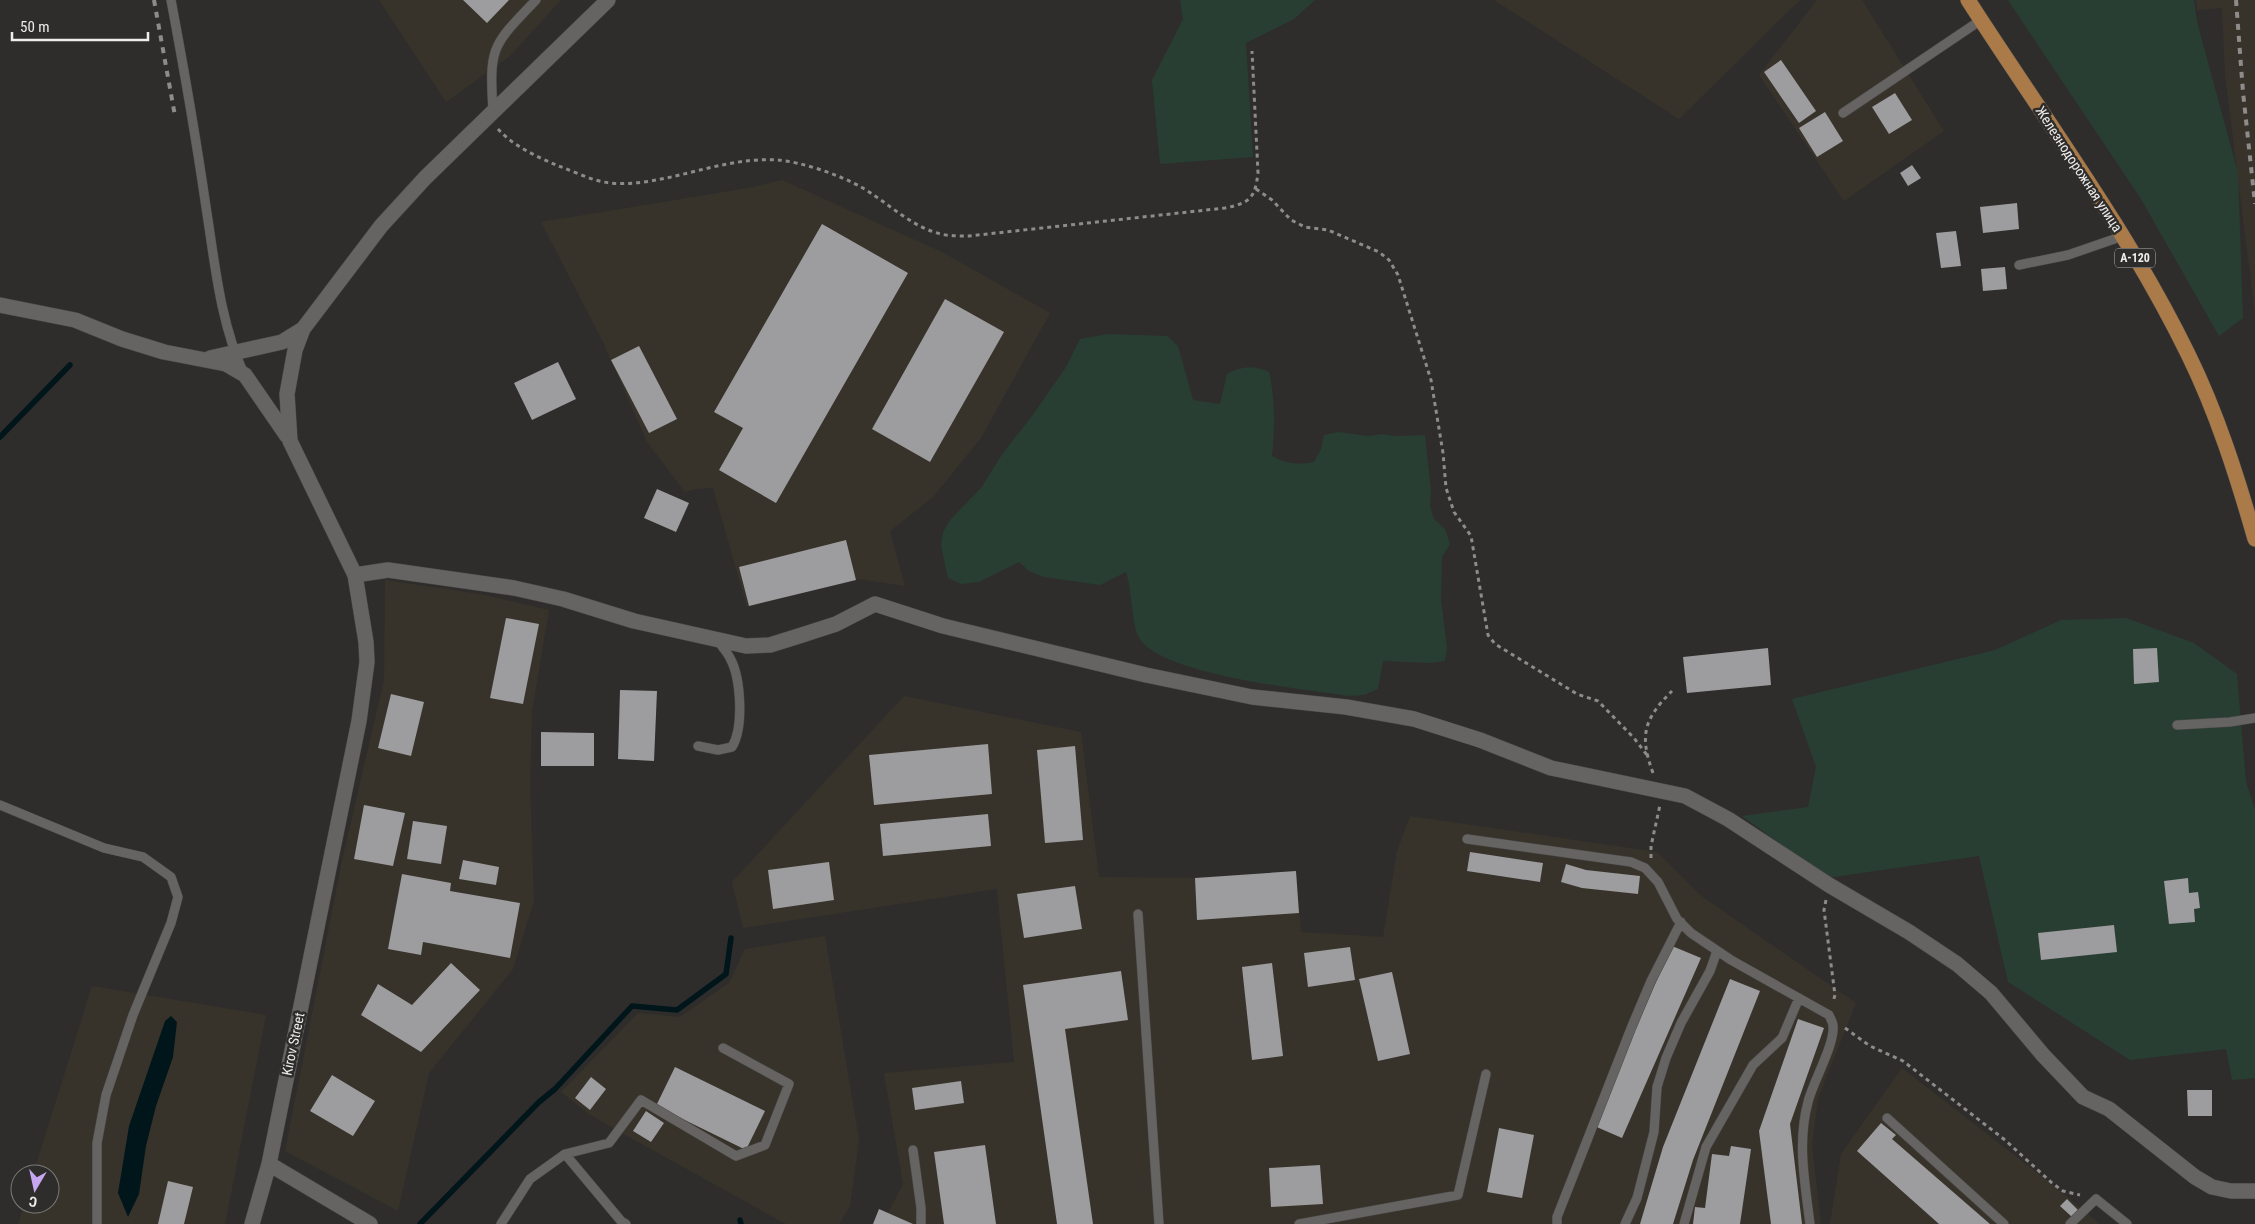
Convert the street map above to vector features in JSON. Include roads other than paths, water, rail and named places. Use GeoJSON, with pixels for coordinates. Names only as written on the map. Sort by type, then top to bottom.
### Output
{"type":"FeatureCollection","features":[{"type":"Feature","properties":{"kind":"main road","name":"Железнодорожная улица"},"geometry":{"type":"LineString","coordinates":[[1968,0],[2123,236],[2188,355],[2218,424],[2240,484],[2255,539]]}},
{"type":"Feature","properties":{"kind":"street"},"geometry":{"type":"LineString","coordinates":[[290,442],[286,394],[295,350],[303,329],[382,226],[425,178],[608,0]]}},
{"type":"Feature","properties":{"kind":"street"},"geometry":{"type":"LineString","coordinates":[[0,306],[75,320],[122,339],[164,352],[206,358],[226,364],[245,375],[290,442]]}},
{"type":"Feature","properties":{"kind":"street"},"geometry":{"type":"LineString","coordinates":[[206,358],[282,342],[303,329]]}},
{"type":"Feature","properties":{"kind":"street","name":"Kirov Street"},"geometry":{"type":"LineString","coordinates":[[252,1224],[269,1164],[359,721],[365,679],[366,642],[356,575],[290,442]]}},
{"type":"Feature","properties":{"kind":"street"},"geometry":{"type":"LineString","coordinates":[[356,575],[388,570],[514,588],[563,599],[634,621],[718,642],[746,646],[770,645],[836,624],[875,604],[943,626],[1146,676],[1252,698],[1346,707],[1414,720],[1480,740],[1551,768],[1685,796],[1728,818],[1830,885],[1909,932],[1957,964],[1991,993],[2042,1056],[2083,1097],[2109,1109],[2188,1172],[2212,1187],[2231,1191],[2255,1192]]}},
{"type":"Feature","properties":{"kind":"street"},"geometry":{"type":"LineString","coordinates":[[269,1164],[370,1224]]}},
{"type":"Feature","properties":{"kind":"lane"},"geometry":{"type":"LineString","coordinates":[[171,0],[187,83],[221,305],[235,353],[245,375]]}},
{"type":"Feature","properties":{"kind":"lane"},"geometry":{"type":"LineString","coordinates":[[490,114],[492,54],[501,36],[536,0]]}},
{"type":"Feature","properties":{"kind":"lane"},"geometry":{"type":"LineString","coordinates":[[1843,113],[1981,20]]}},
{"type":"Feature","properties":{"kind":"lane"},"geometry":{"type":"LineString","coordinates":[[2018,265],[2068,255],[2123,236]]}},
{"type":"Feature","properties":{"kind":"lane"},"geometry":{"type":"LineString","coordinates":[[698,746],[718,750],[732,747],[737,738],[738,684],[731,659],[718,642]]}},
{"type":"Feature","properties":{"kind":"lane"},"geometry":{"type":"LineString","coordinates":[[2177,725],[2230,722],[2255,718]]}},
{"type":"Feature","properties":{"kind":"lane"},"geometry":{"type":"LineString","coordinates":[[0,805],[104,848],[143,857],[171,877],[178,897],[171,923],[133,1015],[106,1095],[97,1143],[97,1224]]}},
{"type":"Feature","properties":{"kind":"lane"},"geometry":{"type":"LineString","coordinates":[[1467,839],[1631,862],[1645,868],[1658,882],[1681,922],[1691,933],[1717,951],[1829,1015],[1834,1024],[1832,1038],[1808,1101],[1803,1124],[1802,1157],[1810,1224]]}},
{"type":"Feature","properties":{"kind":"lane"},"geometry":{"type":"LineString","coordinates":[[1138,914],[1159,1224]]}},
{"type":"Feature","properties":{"kind":"lane"},"geometry":{"type":"LineString","coordinates":[[1557,1224],[1557,1217],[1577,1161],[1632,1026],[1651,981],[1681,922]]}},
{"type":"Feature","properties":{"kind":"lane"},"geometry":{"type":"LineString","coordinates":[[1625,1224],[1637,1198],[1654,1132],[1657,1087],[1666,1058],[1681,1024],[1710,971],[1717,951]]}},
{"type":"Feature","properties":{"kind":"lane"},"geometry":{"type":"LineString","coordinates":[[1684,1224],[1706,1147],[1753,1065],[1782,1038],[1799,998]]}},
{"type":"Feature","properties":{"kind":"lane"},"geometry":{"type":"LineString","coordinates":[[501,1224],[530,1179],[565,1154],[608,1143],[619,1132],[641,1100],[736,1156],[765,1144],[789,1084],[723,1048]]}},
{"type":"Feature","properties":{"kind":"lane"},"geometry":{"type":"LineString","coordinates":[[1299,1224],[1458,1195],[1486,1074]]}},
{"type":"Feature","properties":{"kind":"lane"},"geometry":{"type":"LineString","coordinates":[[1887,1118],[2004,1224]]}},
{"type":"Feature","properties":{"kind":"lane"},"geometry":{"type":"LineString","coordinates":[[913,1150],[921,1208],[921,1224]]}},
{"type":"Feature","properties":{"kind":"lane"},"geometry":{"type":"LineString","coordinates":[[565,1154],[615,1215],[626,1224]]}},
{"type":"Feature","properties":{"kind":"lane"},"geometry":{"type":"LineString","coordinates":[[2070,1224],[2096,1199],[2126,1224]]}},
{"type":"Feature","properties":{"kind":"waterway"},"geometry":{"type":"LineString","coordinates":[[0,437],[70,365]]}},
{"type":"Feature","properties":{"kind":"waterway"},"geometry":{"type":"LineString","coordinates":[[420,1224],[539,1102],[555,1089],[632,1006],[677,1010],[726,974],[731,938]]}},
{"type":"Feature","properties":{"kind":"waterway"},"geometry":{"type":"LineString","coordinates":[[740,1220],[741,1224]]}},
{"type":"Feature","properties":{"kind":"railway"},"geometry":{"type":"LineString","coordinates":[[154,0],[175,116]]}},
{"type":"Feature","properties":{"kind":"railway"},"geometry":{"type":"LineString","coordinates":[[2236,0],[2243,92],[2255,204]]}}]}
